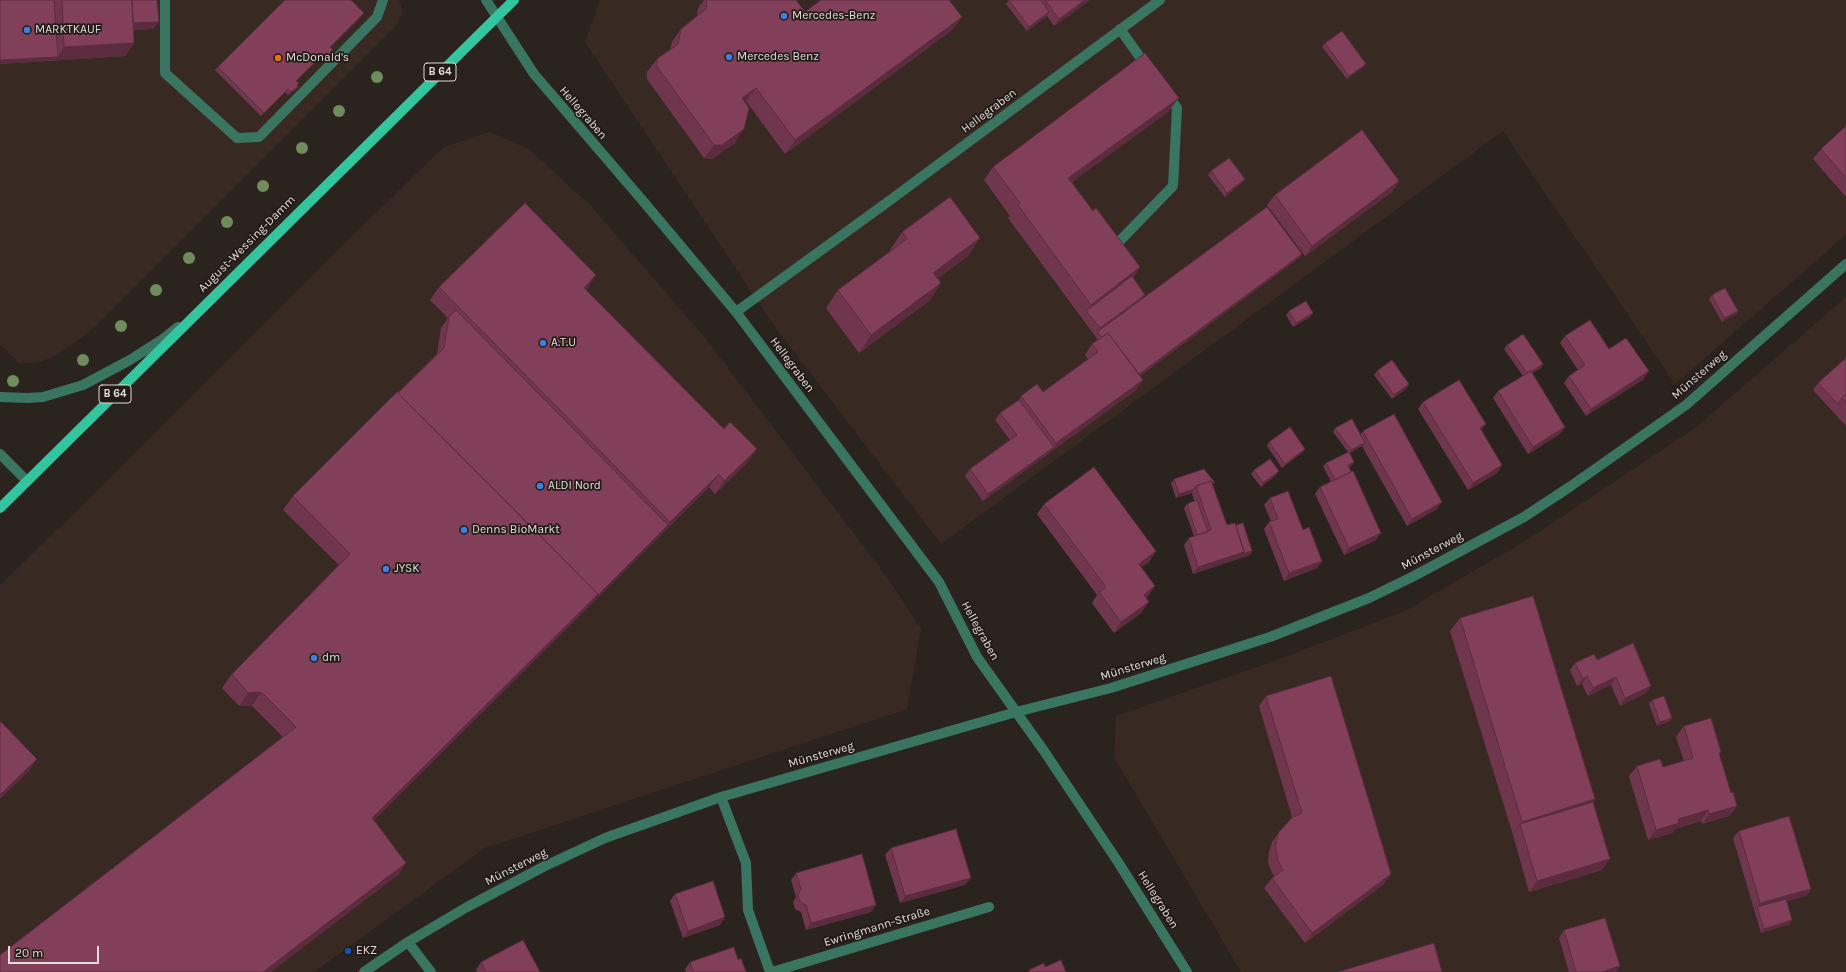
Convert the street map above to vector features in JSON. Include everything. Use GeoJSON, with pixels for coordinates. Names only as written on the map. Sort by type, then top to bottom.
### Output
{"type":"FeatureCollection","features":[{"type":"Feature","properties":{"kind":"main road","name":"August-Wessing-Damm"},"geometry":{"type":"LineString","coordinates":[[0,508],[514,0]]}},
{"type":"Feature","properties":{"kind":"street"},"geometry":{"type":"LineString","coordinates":[[165,0],[166,73],[237,138],[259,137],[377,17],[383,0]]}},
{"type":"Feature","properties":{"kind":"street","name":"Hellegraben"},"geometry":{"type":"LineString","coordinates":[[486,0],[534,74],[555,101],[643,201],[736,312],[939,582],[977,657],[1118,862],[1187,972]]}},
{"type":"Feature","properties":{"kind":"street","name":"Hellegraben"},"geometry":{"type":"LineString","coordinates":[[736,312],[889,201],[1160,0]]}},
{"type":"Feature","properties":{"kind":"street"},"geometry":{"type":"LineString","coordinates":[[1112,248],[1173,186],[1177,108],[1120,29]]}},
{"type":"Feature","properties":{"kind":"street","name":"Münsterweg"},"geometry":{"type":"LineString","coordinates":[[364,972],[408,942],[467,907],[536,870],[605,838],[721,798],[1016,712],[1111,688],[1270,637],[1369,598],[1435,565],[1524,517],[1571,486],[1686,405],[1846,264]]}},
{"type":"Feature","properties":{"kind":"street"},"geometry":{"type":"LineString","coordinates":[[0,397],[43,397],[83,385],[130,360],[163,339],[203,307]]}},
{"type":"Feature","properties":{"kind":"street"},"geometry":{"type":"LineString","coordinates":[[0,454],[27,481]]}},
{"type":"Feature","properties":{"kind":"street","name":"Ewringmann-Straße"},"geometry":{"type":"LineString","coordinates":[[721,798],[746,863],[748,910],[771,972],[990,907]]}},
{"type":"Feature","properties":{"kind":"street"},"geometry":{"type":"LineString","coordinates":[[408,942],[431,972]]}},
{"type":"Feature","properties":{"kind":"shaded area"},"geometry":{"type":"Polygon","coordinates":[[[0,0],[399,0],[403,10],[398,23],[90,331],[59,354],[40,362],[20,364],[0,344],[0,0]]]}},
{"type":"Feature","properties":{"kind":"shaded area"},"geometry":{"type":"Polygon","coordinates":[[[600,0],[1846,0],[1846,235],[1675,384],[1503,131],[941,544],[772,323],[585,42],[600,0]]]}},
{"type":"Feature","properties":{"kind":"shaded area"},"geometry":{"type":"Polygon","coordinates":[[[490,132],[529,149],[591,206],[706,339],[890,581],[921,629],[907,709],[485,848],[314,972],[0,972],[0,585],[89,499],[360,228],[444,147],[490,132]]]}},
{"type":"Feature","properties":{"kind":"shaded area"},"geometry":{"type":"Polygon","coordinates":[[[1846,297],[1846,972],[1241,972],[1114,757],[1116,716],[1277,660],[1405,611],[1530,538],[1695,428],[1846,297]]]}},
{"type":"Feature","properties":{"kind":"building","name":"MARKTKAUF"},"geometry":{"type":"Polygon","coordinates":[[[0,0],[54,0],[58,57],[0,60],[0,0]]]}},
{"type":"Feature","properties":{"kind":"building"},"geometry":{"type":"Polygon","coordinates":[[[62,0],[132,0],[134,43],[64,47],[62,0]]]}},
{"type":"Feature","properties":{"kind":"building"},"geometry":{"type":"Polygon","coordinates":[[[132,0],[157,0],[159,22],[133,23],[132,0]]]}},
{"type":"Feature","properties":{"kind":"building","name":"McDonald's"},"geometry":{"type":"Polygon","coordinates":[[[285,0],[351,0],[364,13],[330,47],[333,50],[328,57],[327,56],[325,58],[322,55],[296,81],[299,83],[297,85],[298,87],[291,92],[288,89],[264,113],[218,67],[285,0]]]}},
{"type":"Feature","properties":{"kind":"building"},"geometry":{"type":"Polygon","coordinates":[[[707,0],[796,0],[805,12],[821,0],[949,0],[962,17],[795,140],[756,88],[742,98],[749,108],[744,129],[722,145],[714,145],[656,65],[657,59],[678,44],[681,29],[706,9],[707,0]]]}},
{"type":"Feature","properties":{"kind":"building"},"geometry":{"type":"Polygon","coordinates":[[[1009,0],[1041,0],[1049,12],[1029,27],[1009,0]]]}},
{"type":"Feature","properties":{"kind":"building"},"geometry":{"type":"Polygon","coordinates":[[[1045,0],[1085,0],[1059,19],[1045,0]]]}},
{"type":"Feature","properties":{"kind":"building"},"geometry":{"type":"Polygon","coordinates":[[[1342,31],[1366,64],[1349,76],[1325,43],[1342,31]]]}},
{"type":"Feature","properties":{"kind":"building"},"geometry":{"type":"Polygon","coordinates":[[[1145,53],[1179,98],[1068,178],[1093,211],[1096,208],[1140,267],[1091,305],[1018,205],[1020,203],[993,167],[1145,53]]]}},
{"type":"Feature","properties":{"kind":"building"},"geometry":{"type":"Polygon","coordinates":[[[1846,126],[1846,178],[1821,149],[1846,126]]]}},
{"type":"Feature","properties":{"kind":"building"},"geometry":{"type":"Polygon","coordinates":[[[1362,130],[1399,181],[1312,246],[1275,195],[1362,130]]]}},
{"type":"Feature","properties":{"kind":"building"},"geometry":{"type":"Polygon","coordinates":[[[1229,158],[1245,179],[1227,193],[1211,171],[1229,158]]]}},
{"type":"Feature","properties":{"kind":"building"},"geometry":{"type":"Polygon","coordinates":[[[950,197],[980,238],[933,273],[941,283],[871,335],[838,290],[907,239],[902,232],[950,197]]]}},
{"type":"Feature","properties":{"kind":"building"},"geometry":{"type":"Polygon","coordinates":[[[525,203],[596,275],[584,288],[724,429],[730,422],[757,449],[724,481],[719,474],[670,522],[439,287],[525,203]]]}},
{"type":"Feature","properties":{"kind":"building"},"geometry":{"type":"Polygon","coordinates":[[[1267,207],[1302,254],[1139,374],[1108,333],[1102,337],[1097,332],[1267,207]]]}},
{"type":"Feature","properties":{"kind":"building"},"geometry":{"type":"Polygon","coordinates":[[[1132,276],[1145,295],[1100,328],[1086,311],[1132,276]]]}},
{"type":"Feature","properties":{"kind":"building"},"geometry":{"type":"Polygon","coordinates":[[[1725,288],[1738,311],[1724,318],[1712,295],[1725,288]]]}},
{"type":"Feature","properties":{"kind":"building"},"geometry":{"type":"Polygon","coordinates":[[[1306,301],[1313,313],[1296,323],[1289,311],[1306,301]]]}},
{"type":"Feature","properties":{"kind":"building","name":"ALDI Nord"},"geometry":{"type":"Polygon","coordinates":[[[456,310],[668,525],[596,597],[598,594],[398,393],[444,348],[449,317],[456,310]]]}},
{"type":"Feature","properties":{"kind":"building"},"geometry":{"type":"Polygon","coordinates":[[[1590,320],[1609,349],[1626,338],[1649,371],[1591,409],[1569,376],[1585,365],[1565,336],[1590,320]]]}},
{"type":"Feature","properties":{"kind":"building"},"geometry":{"type":"Polygon","coordinates":[[[1108,333],[1143,380],[1056,443],[1021,396],[1037,384],[1043,392],[1098,352],[1092,344],[1108,333]]]}},
{"type":"Feature","properties":{"kind":"building"},"geometry":{"type":"Polygon","coordinates":[[[1523,334],[1543,364],[1527,373],[1507,345],[1523,334]]]}},
{"type":"Feature","properties":{"kind":"building"},"geometry":{"type":"Polygon","coordinates":[[[1846,358],[1846,394],[1838,404],[1818,383],[1846,358]]]}},
{"type":"Feature","properties":{"kind":"building"},"geometry":{"type":"Polygon","coordinates":[[[1392,360],[1409,384],[1394,395],[1377,371],[1392,360]]]}},
{"type":"Feature","properties":{"kind":"building"},"geometry":{"type":"Polygon","coordinates":[[[1531,371],[1565,427],[1533,447],[1498,391],[1531,371]]]}},
{"type":"Feature","properties":{"kind":"building"},"geometry":{"type":"Polygon","coordinates":[[[1459,380],[1486,424],[1480,428],[1502,465],[1473,483],[1423,402],[1459,380]]]}},
{"type":"Feature","properties":{"kind":"building"},"geometry":{"type":"Polygon","coordinates":[[[397,392],[598,594],[372,818],[406,863],[263,972],[0,972],[0,955],[296,727],[261,692],[248,693],[232,674],[350,554],[293,496],[397,392]]]}},
{"type":"Feature","properties":{"kind":"building"},"geometry":{"type":"Polygon","coordinates":[[[1846,394],[1846,402],[1842,398],[1846,394]]]}},
{"type":"Feature","properties":{"kind":"building"},"geometry":{"type":"Polygon","coordinates":[[[1019,400],[1054,447],[988,494],[970,469],[1017,435],[1000,413],[1019,400]]]}},
{"type":"Feature","properties":{"kind":"building"},"geometry":{"type":"Polygon","coordinates":[[[1394,414],[1442,502],[1412,519],[1363,431],[1394,414]]]}},
{"type":"Feature","properties":{"kind":"building"},"geometry":{"type":"Polygon","coordinates":[[[1352,419],[1365,443],[1351,450],[1335,428],[1352,419]]]}},
{"type":"Feature","properties":{"kind":"building"},"geometry":{"type":"Polygon","coordinates":[[[1290,427],[1305,449],[1285,464],[1269,442],[1290,427]]]}},
{"type":"Feature","properties":{"kind":"building"},"geometry":{"type":"Polygon","coordinates":[[[1349,452],[1354,462],[1348,465],[1351,472],[1335,480],[1326,463],[1349,452]]]}},
{"type":"Feature","properties":{"kind":"building"},"geometry":{"type":"Polygon","coordinates":[[[1270,459],[1279,471],[1263,483],[1254,470],[1270,459]]]}},
{"type":"Feature","properties":{"kind":"building"},"geometry":{"type":"Polygon","coordinates":[[[1094,467],[1156,551],[1139,564],[1155,586],[1144,595],[1149,602],[1121,622],[1099,592],[1106,587],[1044,504],[1094,467]]]}},
{"type":"Feature","properties":{"kind":"building"},"geometry":{"type":"Polygon","coordinates":[[[1204,469],[1215,483],[1212,483],[1211,481],[1179,494],[1174,479],[1204,469]]]}},
{"type":"Feature","properties":{"kind":"building"},"geometry":{"type":"Polygon","coordinates":[[[1353,471],[1381,533],[1349,548],[1320,487],[1353,471]]]}},
{"type":"Feature","properties":{"kind":"building"},"geometry":{"type":"Polygon","coordinates":[[[1211,481],[1227,525],[1235,523],[1244,552],[1198,567],[1189,538],[1211,530],[1196,486],[1211,481]]]}},
{"type":"Feature","properties":{"kind":"building"},"geometry":{"type":"Polygon","coordinates":[[[1288,491],[1303,530],[1309,527],[1322,561],[1289,573],[1269,522],[1278,519],[1270,498],[1288,491]]]}},
{"type":"Feature","properties":{"kind":"building"},"geometry":{"type":"Polygon","coordinates":[[[1197,500],[1208,532],[1197,535],[1187,504],[1197,500]]]}},
{"type":"Feature","properties":{"kind":"building"},"geometry":{"type":"Polygon","coordinates":[[[1243,523],[1252,551],[1242,554],[1244,552],[1236,525],[1243,523]]]}},
{"type":"Feature","properties":{"kind":"building"},"geometry":{"type":"Polygon","coordinates":[[[1533,596],[1595,799],[1522,822],[1460,618],[1533,596]]]}},
{"type":"Feature","properties":{"kind":"building"},"geometry":{"type":"Polygon","coordinates":[[[1633,643],[1651,686],[1625,698],[1616,677],[1593,688],[1587,676],[1583,679],[1575,663],[1594,654],[1597,660],[1633,643]]]}},
{"type":"Feature","properties":{"kind":"building"},"geometry":{"type":"Polygon","coordinates":[[[1331,676],[1391,874],[1312,933],[1272,878],[1283,870],[1278,861],[1276,851],[1276,841],[1279,832],[1293,817],[1302,813],[1266,696],[1331,676]]]}},
{"type":"Feature","properties":{"kind":"building"},"geometry":{"type":"Polygon","coordinates":[[[1664,696],[1672,718],[1660,722],[1652,700],[1664,696]]]}},
{"type":"Feature","properties":{"kind":"building"},"geometry":{"type":"Polygon","coordinates":[[[1711,718],[1721,752],[1719,753],[1731,793],[1733,792],[1737,806],[1709,814],[1708,810],[1678,819],[1679,823],[1656,830],[1637,766],[1660,759],[1663,767],[1693,758],[1684,726],[1711,718]]]}},
{"type":"Feature","properties":{"kind":"building"},"geometry":{"type":"Polygon","coordinates":[[[0,721],[37,759],[0,795],[0,721]]]}},
{"type":"Feature","properties":{"kind":"building"},"geometry":{"type":"Polygon","coordinates":[[[1593,802],[1610,859],[1537,881],[1520,824],[1593,802]]]}},
{"type":"Feature","properties":{"kind":"building"},"geometry":{"type":"Polygon","coordinates":[[[1789,816],[1811,889],[1760,903],[1739,831],[1789,816]]]}},
{"type":"Feature","properties":{"kind":"building"},"geometry":{"type":"Polygon","coordinates":[[[956,829],[971,878],[905,896],[891,848],[956,829]]]}},
{"type":"Feature","properties":{"kind":"building"},"geometry":{"type":"Polygon","coordinates":[[[862,854],[876,905],[811,923],[806,905],[800,902],[798,895],[801,889],[796,873],[862,854]]]}},
{"type":"Feature","properties":{"kind":"building"},"geometry":{"type":"Polygon","coordinates":[[[713,881],[725,917],[688,931],[675,894],[713,881]]]}},
{"type":"Feature","properties":{"kind":"building"},"geometry":{"type":"Polygon","coordinates":[[[1786,899],[1792,920],[1764,929],[1757,907],[1786,899]]]}},
{"type":"Feature","properties":{"kind":"building"},"geometry":{"type":"Polygon","coordinates":[[[1605,918],[1620,966],[1601,972],[1576,972],[1564,930],[1605,918]]]}},
{"type":"Feature","properties":{"kind":"building"},"geometry":{"type":"Polygon","coordinates":[[[523,940],[540,972],[486,972],[481,962],[523,940]]]}},
{"type":"Feature","properties":{"kind":"building"},"geometry":{"type":"Polygon","coordinates":[[[1434,943],[1442,972],[1338,972],[1434,943]]]}},
{"type":"Feature","properties":{"kind":"building"},"geometry":{"type":"Polygon","coordinates":[[[734,947],[738,960],[741,958],[746,972],[693,972],[690,962],[734,947]]]}},
{"type":"Feature","properties":{"kind":"building"},"geometry":{"type":"Polygon","coordinates":[[[1061,960],[1066,972],[1030,972],[1029,970],[1044,963],[1045,967],[1061,960]]]}},
{"type":"Feature","properties":{"kind":"place","name":"Mercedes-Benz"},"geometry":{"type":"Point","coordinates":[784,16]}},
{"type":"Feature","properties":{"kind":"place","name":"MARKTKAUF"},"geometry":{"type":"Point","coordinates":[27,30]}},
{"type":"Feature","properties":{"kind":"place","name":"Mercedes Benz"},"geometry":{"type":"Point","coordinates":[729,57]}},
{"type":"Feature","properties":{"kind":"place","name":"McDonald's"},"geometry":{"type":"Point","coordinates":[278,58]}},
{"type":"Feature","properties":{"kind":"place","name":"A.T.U"},"geometry":{"type":"Point","coordinates":[543,343]}},
{"type":"Feature","properties":{"kind":"place","name":"ALDI Nord"},"geometry":{"type":"Point","coordinates":[540,486]}},
{"type":"Feature","properties":{"kind":"place","name":"Denns BioMarkt"},"geometry":{"type":"Point","coordinates":[464,530]}},
{"type":"Feature","properties":{"kind":"place","name":"JYSK"},"geometry":{"type":"Point","coordinates":[386,569]}},
{"type":"Feature","properties":{"kind":"place","name":"dm"},"geometry":{"type":"Point","coordinates":[314,658]}},
{"type":"Feature","properties":{"kind":"place","name":"EKZ"},"geometry":{"type":"Point","coordinates":[348,951]}}]}
